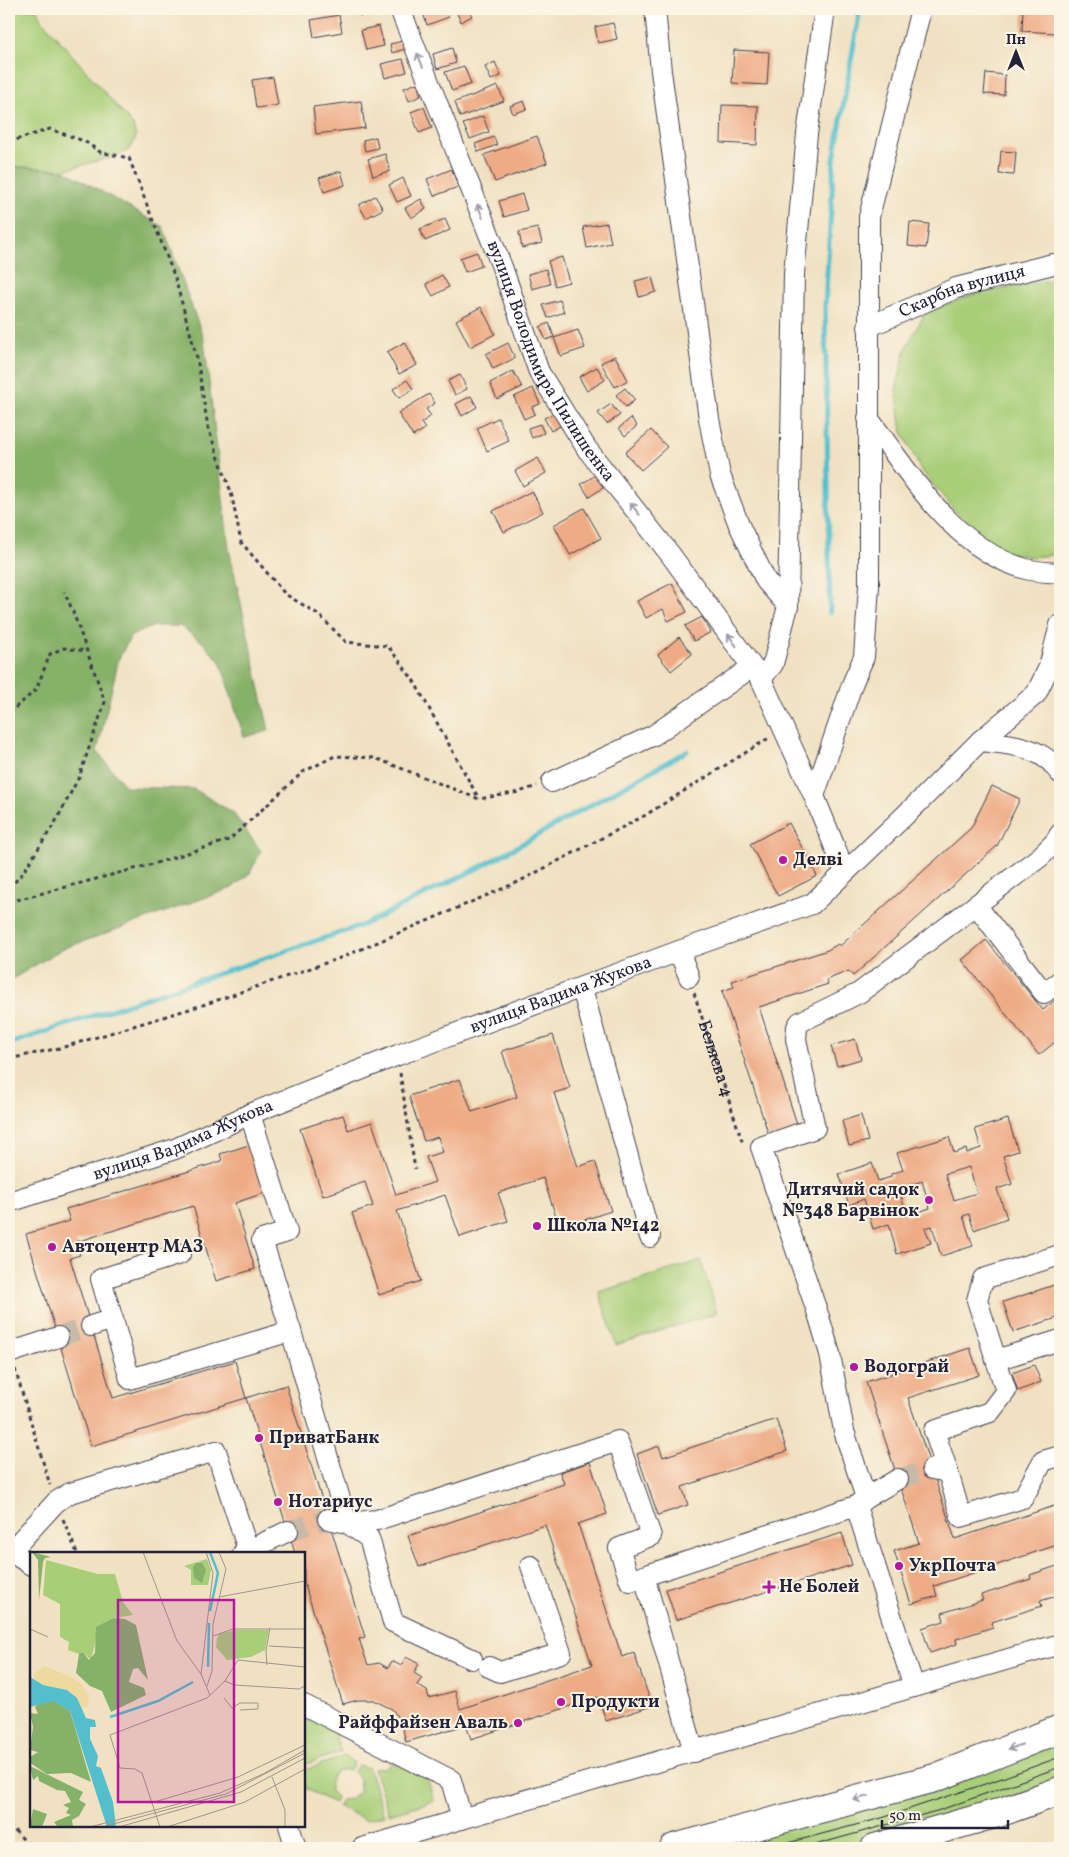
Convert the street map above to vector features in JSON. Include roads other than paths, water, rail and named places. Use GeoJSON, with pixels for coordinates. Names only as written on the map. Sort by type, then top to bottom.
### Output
{"type":"FeatureCollection","features":[{"type":"Feature","properties":{"kind":"highway"},"geometry":{"type":"LineString","coordinates":[[674,1848],[935,1778],[1060,1729]]}},
{"type":"Feature","properties":{"kind":"highway"},"geometry":{"type":"LineString","coordinates":[[875,1848],[998,1813],[1060,1791]]}},
{"type":"Feature","properties":{"kind":"street","name":"вулиця Володимира Пилишенка"},"geometry":{"type":"LineString","coordinates":[[400,9],[502,267],[539,372],[588,449],[670,554],[756,673],[814,796],[845,872]]}},
{"type":"Feature","properties":{"kind":"street"},"geometry":{"type":"LineString","coordinates":[[656,9],[661,71],[708,410],[720,475],[739,525],[766,581],[788,606]]}},
{"type":"Feature","properties":{"kind":"street"},"geometry":{"type":"LineString","coordinates":[[552,782],[654,735],[773,664],[788,606],[794,274],[807,134],[826,9]]}},
{"type":"Feature","properties":{"kind":"street"},"geometry":{"type":"LineString","coordinates":[[814,796],[853,682],[864,657],[869,586],[868,217],[921,9]]}},
{"type":"Feature","properties":{"kind":"street","name":"Скарбна вулиця"},"geometry":{"type":"LineString","coordinates":[[868,327],[956,288],[1053,264],[1060,264]]}},
{"type":"Feature","properties":{"kind":"street"},"geometry":{"type":"LineString","coordinates":[[868,418],[933,504],[959,531],[992,555],[1026,569],[1060,573]]}},
{"type":"Feature","properties":{"kind":"street","name":"вулиця Вадима Жукова"},"geometry":{"type":"LineString","coordinates":[[9,1202],[175,1149],[250,1114],[398,1055],[812,904],[922,800],[980,741],[1036,694],[1049,667],[1060,625]]}},
{"type":"Feature","properties":{"kind":"street"},"geometry":{"type":"LineString","coordinates":[[980,741],[1006,743],[1027,749],[1048,759],[1060,774]]}},
{"type":"Feature","properties":{"kind":"street"},"geometry":{"type":"LineString","coordinates":[[914,1687],[861,1502],[844,1431],[830,1354],[761,1147],[815,1128],[796,1039],[797,1027],[800,1022],[859,992],[1040,857],[1060,834]]}},
{"type":"Feature","properties":{"kind":"street"},"geometry":{"type":"LineString","coordinates":[[976,906],[1044,993],[1060,981]]}},
{"type":"Feature","properties":{"kind":"street"},"geometry":{"type":"LineString","coordinates":[[679,951],[689,977]]}},
{"type":"Feature","properties":{"kind":"street"},"geometry":{"type":"LineString","coordinates":[[582,988],[650,1238]]}},
{"type":"Feature","properties":{"kind":"street"},"geometry":{"type":"LineString","coordinates":[[250,1114],[287,1232],[262,1240],[291,1331],[337,1521],[370,1538],[392,1622],[487,1666],[561,1653],[532,1566]]}},
{"type":"Feature","properties":{"kind":"street"},"geometry":{"type":"LineString","coordinates":[[180,1254],[101,1279],[130,1379],[291,1331]]}},
{"type":"Feature","properties":{"kind":"street"},"geometry":{"type":"LineString","coordinates":[[1060,1254],[983,1279],[977,1300],[1006,1391],[990,1412],[934,1430],[940,1471],[961,1516],[1023,1498],[1043,1461],[1060,1456]]}},
{"type":"Feature","properties":{"kind":"street"},"geometry":{"type":"LineString","coordinates":[[91,1326],[113,1319]]}},
{"type":"Feature","properties":{"kind":"street"},"geometry":{"type":"LineString","coordinates":[[9,1353],[58,1337]]}},
{"type":"Feature","properties":{"kind":"street"},"geometry":{"type":"LineString","coordinates":[[996,1360],[1060,1340]]}},
{"type":"Feature","properties":{"kind":"street"},"geometry":{"type":"LineString","coordinates":[[337,1521],[377,1520],[618,1441],[651,1536],[619,1548],[630,1581],[861,1502],[898,1479]]}},
{"type":"Feature","properties":{"kind":"street"},"geometry":{"type":"LineString","coordinates":[[30,1563],[10,1548],[56,1502],[70,1493],[216,1451],[247,1552]]}},
{"type":"Feature","properties":{"kind":"street"},"geometry":{"type":"LineString","coordinates":[[249,1552],[288,1531]]}},
{"type":"Feature","properties":{"kind":"street"},"geometry":{"type":"LineString","coordinates":[[644,1576],[694,1752]]}},
{"type":"Feature","properties":{"kind":"street"},"geometry":{"type":"LineString","coordinates":[[362,1848],[1060,1644]]}},
{"type":"Feature","properties":{"kind":"street"},"geometry":{"type":"LineString","coordinates":[[305,1706],[451,1780],[462,1819]]}},
{"type":"Feature","properties":{"kind":"street"},"geometry":{"type":"LineString","coordinates":[[289,1827],[296,1848]]}},
{"type":"Feature","properties":{"kind":"waterway"},"geometry":{"type":"LineString","coordinates":[[830,613],[825,306],[834,160],[860,9]]}},
{"type":"Feature","properties":{"kind":"waterway"},"geometry":{"type":"LineString","coordinates":[[9,1044],[363,925],[486,864],[687,751]]}},
{"type":"Feature","properties":{"kind":"tunnel"},"geometry":{"type":"LineString","coordinates":[[58,1337],[91,1326]]}},
{"type":"Feature","properties":{"kind":"tunnel"},"geometry":{"type":"LineString","coordinates":[[898,1479],[932,1469]]}},
{"type":"Feature","properties":{"kind":"tunnel"},"geometry":{"type":"LineString","coordinates":[[288,1531],[328,1519]]}},
{"type":"Feature","properties":{"kind":"tram line"},"geometry":{"type":"LineString","coordinates":[[769,1848],[882,1818],[1060,1757]]}},
{"type":"Feature","properties":{"kind":"tram line"},"geometry":{"type":"LineString","coordinates":[[804,1848],[940,1810],[1060,1767]]}},
{"type":"Feature","properties":{"kind":"place","name":"Делві"},"geometry":{"type":"Point","coordinates":[783,860]}},
{"type":"Feature","properties":{"kind":"place","name":"Дитячий садок №348 Барвінок"},"geometry":{"type":"Point","coordinates":[929,1200]}},
{"type":"Feature","properties":{"kind":"place","name":"Школа №142"},"geometry":{"type":"Point","coordinates":[537,1226]}},
{"type":"Feature","properties":{"kind":"place","name":"Автоцентр МАЗ"},"geometry":{"type":"Point","coordinates":[52,1247]}},
{"type":"Feature","properties":{"kind":"place","name":"Водограй"},"geometry":{"type":"Point","coordinates":[854,1367]}},
{"type":"Feature","properties":{"kind":"place","name":"ПриватБанк"},"geometry":{"type":"Point","coordinates":[259,1438]}},
{"type":"Feature","properties":{"kind":"place","name":"Нотариус"},"geometry":{"type":"Point","coordinates":[278,1502]}},
{"type":"Feature","properties":{"kind":"place","name":"УкрПочта"},"geometry":{"type":"Point","coordinates":[899,1566]}},
{"type":"Feature","properties":{"kind":"place","name":"Не Болей"},"geometry":{"type":"Point","coordinates":[769,1587]}},
{"type":"Feature","properties":{"kind":"place","name":"Продукти"},"geometry":{"type":"Point","coordinates":[561,1702]}},
{"type":"Feature","properties":{"kind":"place","name":"Райффайзен Аваль"},"geometry":{"type":"Point","coordinates":[518,1723]}}]}
